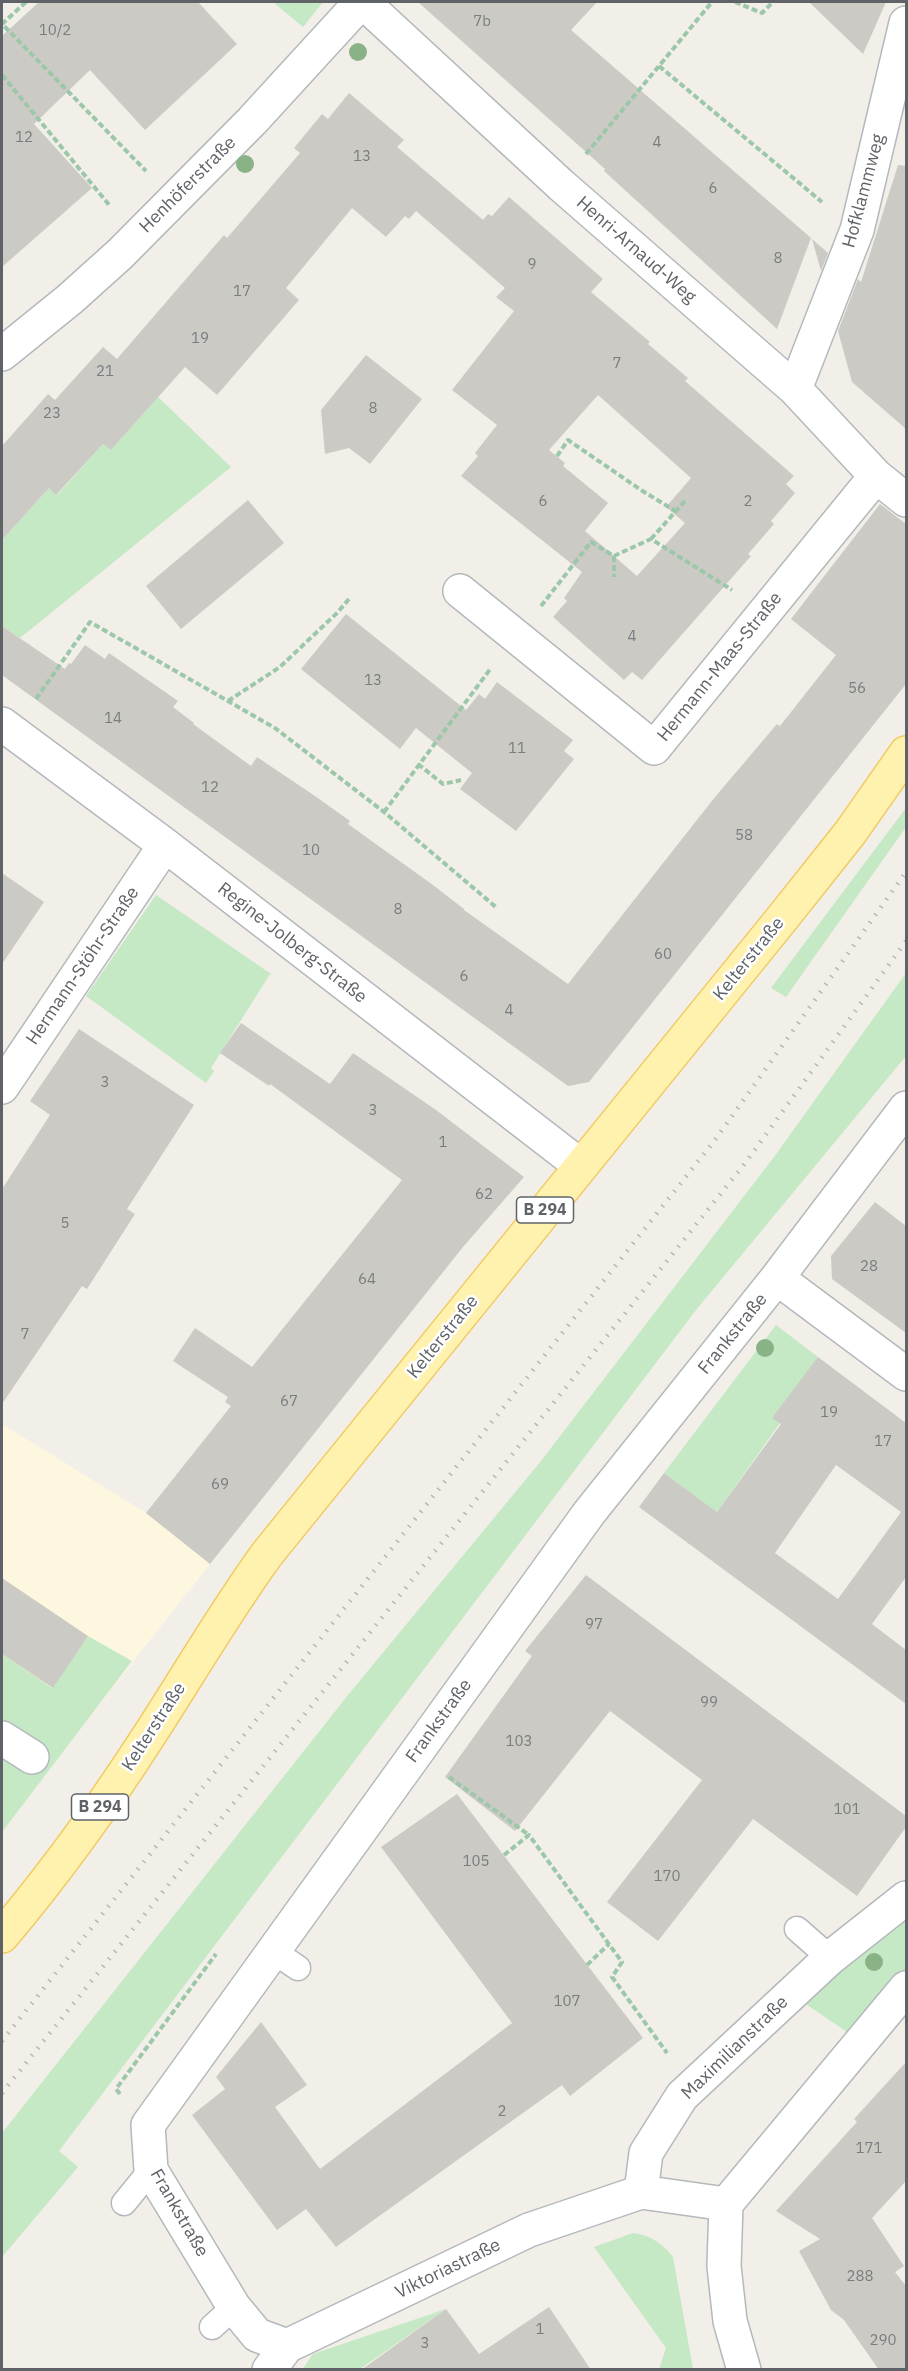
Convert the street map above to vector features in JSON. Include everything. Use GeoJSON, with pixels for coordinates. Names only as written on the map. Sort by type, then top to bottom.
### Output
{"type":"FeatureCollection","features":[{"type":"Feature","properties":{"kind":"main road","name":"Kelterstraße"},"geometry":{"type":"LineString","coordinates":[[2,1936],[104,1802],[150,1735],[235,1598],[267,1554],[850,833],[906,753]]}},
{"type":"Feature","properties":{"kind":"street","name":"Henhöferstraße"},"geometry":{"type":"LineString","coordinates":[[2,354],[70,299],[136,237],[252,121],[362,2]]}},
{"type":"Feature","properties":{"kind":"street","name":"Henri-Arnaud-Weg"},"geometry":{"type":"LineString","coordinates":[[362,2],[561,185],[795,389],[876,476],[906,500]]}},
{"type":"Feature","properties":{"kind":"street","name":"Hofklammweg"},"geometry":{"type":"LineString","coordinates":[[795,389],[856,230],[906,23]]}},
{"type":"Feature","properties":{"kind":"street","name":"Hermann-Maas-Straße"},"geometry":{"type":"LineString","coordinates":[[460,591],[654,748],[876,476]]}},
{"type":"Feature","properties":{"kind":"street","name":"Regine-Jolberg-Straße"},"geometry":{"type":"LineString","coordinates":[[7,728],[165,845],[581,1166]]}},
{"type":"Feature","properties":{"kind":"street","name":"Hermann-Stöhr-Straße"},"geometry":{"type":"LineString","coordinates":[[2,1087],[165,845]]}},
{"type":"Feature","properties":{"kind":"street","name":"Frankstraße"},"geometry":{"type":"LineString","coordinates":[[278,2358],[257,2335],[223,2317],[151,2170],[148,2125],[285,1959],[416,1753],[590,1513],[777,1278],[906,1108]]}},
{"type":"Feature","properties":{"kind":"street"},"geometry":{"type":"LineString","coordinates":[[777,1278],[906,1374]]}},
{"type":"Feature","properties":{"kind":"street"},"geometry":{"type":"LineString","coordinates":[[2,1738],[32,1757]]}},
{"type":"Feature","properties":{"kind":"street","name":"Maximilianstraße"},"geometry":{"type":"LineString","coordinates":[[641,2192],[646,2153],[682,2096],[711,2074],[830,1958],[906,1898]]}},
{"type":"Feature","properties":{"kind":"street"},"geometry":{"type":"LineString","coordinates":[[744,2370],[730,2321],[724,2266],[726,2204],[906,1988]]}},
{"type":"Feature","properties":{"kind":"street"},"geometry":{"type":"LineString","coordinates":[[641,2192],[726,2204]]}},
{"type":"Feature","properties":{"kind":"street","name":"Viktoriastraße"},"geometry":{"type":"LineString","coordinates":[[278,2358],[529,2230],[641,2192]]}},
{"type":"Feature","properties":{"kind":"lane"},"geometry":{"type":"LineString","coordinates":[[797,1929],[830,1958]]}},
{"type":"Feature","properties":{"kind":"lane"},"geometry":{"type":"LineString","coordinates":[[124,2203],[151,2170]]}},
{"type":"Feature","properties":{"kind":"path"},"geometry":{"type":"LineString","coordinates":[[26,2],[2,24],[173,200]]}},
{"type":"Feature","properties":{"kind":"path"},"geometry":{"type":"LineString","coordinates":[[561,185],[712,2]]}},
{"type":"Feature","properties":{"kind":"path"},"geometry":{"type":"LineString","coordinates":[[735,2],[762,13],[773,2]]}},
{"type":"Feature","properties":{"kind":"path"},"geometry":{"type":"LineString","coordinates":[[659,66],[856,230]]}},
{"type":"Feature","properties":{"kind":"path"},"geometry":{"type":"LineString","coordinates":[[2,75],[136,237]]}},
{"type":"Feature","properties":{"kind":"path"},"geometry":{"type":"LineString","coordinates":[[557,456],[568,440],[677,512]]}},
{"type":"Feature","properties":{"kind":"path"},"geometry":{"type":"LineString","coordinates":[[614,556],[651,539],[685,501]]}},
{"type":"Feature","properties":{"kind":"path"},"geometry":{"type":"LineString","coordinates":[[651,539],[741,596],[728,624],[744,637]]}},
{"type":"Feature","properties":{"kind":"path"},"geometry":{"type":"LineString","coordinates":[[517,637],[591,542],[614,556]]}},
{"type":"Feature","properties":{"kind":"path"},"geometry":{"type":"LineString","coordinates":[[614,556],[614,577]]}},
{"type":"Feature","properties":{"kind":"path"},"geometry":{"type":"LineString","coordinates":[[228,701],[280,667],[349,599]]}},
{"type":"Feature","properties":{"kind":"path"},"geometry":{"type":"LineString","coordinates":[[7,728],[90,622],[275,729],[384,812],[497,908]]}},
{"type":"Feature","properties":{"kind":"path"},"geometry":{"type":"LineString","coordinates":[[384,812],[484,677]]}},
{"type":"Feature","properties":{"kind":"path"},"geometry":{"type":"LineString","coordinates":[[418,764],[443,784],[461,780]]}},
{"type":"Feature","properties":{"kind":"path"},"geometry":{"type":"LineString","coordinates":[[416,1753],[529,1835],[622,1962],[612,1977],[644,2022]]}},
{"type":"Feature","properties":{"kind":"path"},"geometry":{"type":"LineString","coordinates":[[504,1855],[529,1835]]}},
{"type":"Feature","properties":{"kind":"path"},"geometry":{"type":"LineString","coordinates":[[587,1965],[609,1944]]}},
{"type":"Feature","properties":{"kind":"shaded area"},"geometry":{"type":"Polygon","coordinates":[[[2,1424],[146,1513],[210,1564],[49,1768],[2,1738],[2,1424]]]}},
{"type":"Feature","properties":{"kind":"green space"},"geometry":{"type":"Polygon","coordinates":[[[273,2],[323,2],[303,27],[273,2]]]}},
{"type":"Feature","properties":{"kind":"green space"},"geometry":{"type":"Polygon","coordinates":[[[158,397],[231,467],[20,638],[2,626],[2,540],[49,488],[57,495],[103,444],[111,450],[158,397]]]}},
{"type":"Feature","properties":{"kind":"green space"},"geometry":{"type":"Polygon","coordinates":[[[906,808],[906,827],[786,997],[771,988],[906,808]]]}},
{"type":"Feature","properties":{"kind":"green space"},"geometry":{"type":"Polygon","coordinates":[[[156,895],[274,976],[270,974],[211,1068],[214,1071],[206,1083],[86,996],[156,895]]]}},
{"type":"Feature","properties":{"kind":"green space"},"geometry":{"type":"Polygon","coordinates":[[[906,973],[906,1056],[696,1310],[59,2151],[78,2167],[2,2257],[2,2133],[348,1695],[541,1461],[774,1157],[906,973]]]}},
{"type":"Feature","properties":{"kind":"green space"},"geometry":{"type":"Polygon","coordinates":[[[776,1325],[818,1357],[780,1423],[717,1512],[664,1473],[776,1325]]]}},
{"type":"Feature","properties":{"kind":"green space"},"geometry":{"type":"Polygon","coordinates":[[[88,1636],[132,1661],[2,1832],[2,1654],[52,1688],[88,1636]]]}},
{"type":"Feature","properties":{"kind":"green space"},"geometry":{"type":"Polygon","coordinates":[[[906,1912],[906,1982],[856,2038],[797,1998],[906,1912]]]}},
{"type":"Feature","properties":{"kind":"green space"},"geometry":{"type":"Polygon","coordinates":[[[633,2233],[656,2241],[673,2257],[693,2369],[659,2369],[666,2348],[594,2247],[633,2233]]]}},
{"type":"Feature","properties":{"kind":"green space"},"geometry":{"type":"Polygon","coordinates":[[[446,2309],[360,2369],[302,2370],[313,2354],[446,2309]]]}},
{"type":"Feature","properties":{"kind":"building"},"geometry":{"type":"Polygon","coordinates":[[[39,2],[198,2],[237,44],[145,130],[90,70],[34,124],[92,188],[2,267],[2,36],[39,2]]]}},
{"type":"Feature","properties":{"kind":"building"},"geometry":{"type":"Polygon","coordinates":[[[418,2],[597,2],[571,30],[811,238],[777,329],[604,171],[605,169],[418,2]]]}},
{"type":"Feature","properties":{"kind":"building"},"geometry":{"type":"Polygon","coordinates":[[[809,2],[886,2],[863,54],[809,2]]]}},
{"type":"Feature","properties":{"kind":"building"},"geometry":{"type":"Polygon","coordinates":[[[349,93],[404,140],[397,147],[483,220],[488,214],[492,216],[509,197],[603,279],[591,292],[650,342],[648,344],[688,378],[685,381],[794,476],[786,484],[795,493],[771,521],[774,524],[748,554],[751,556],[642,680],[632,672],[624,680],[553,617],[567,601],[564,598],[582,572],[461,476],[478,456],[475,453],[497,425],[452,390],[514,311],[496,297],[505,288],[416,211],[409,219],[405,216],[386,237],[352,208],[286,288],[299,300],[217,395],[185,367],[111,450],[103,444],[56,495],[49,488],[2,540],[2,446],[48,394],[55,400],[103,347],[117,359],[224,235],[227,238],[300,153],[294,148],[322,114],[328,119],[349,93]],[[598,395],[549,450],[565,463],[563,466],[608,503],[585,531],[637,576],[685,523],[666,507],[691,478],[598,395]]]}},
{"type":"Feature","properties":{"kind":"building"},"geometry":{"type":"Polygon","coordinates":[[[898,165],[906,166],[906,429],[852,382],[838,331],[858,279],[861,282],[898,165]]]}},
{"type":"Feature","properties":{"kind":"building"},"geometry":{"type":"Polygon","coordinates":[[[812,239],[828,253],[821,271],[812,239]]]}},
{"type":"Feature","properties":{"kind":"building"},"geometry":{"type":"Polygon","coordinates":[[[366,355],[422,399],[370,464],[349,448],[325,454],[321,410],[366,355]]]}},
{"type":"Feature","properties":{"kind":"building"},"geometry":{"type":"Polygon","coordinates":[[[248,500],[284,543],[181,629],[146,586],[248,500]]]}},
{"type":"Feature","properties":{"kind":"building"},"geometry":{"type":"Polygon","coordinates":[[[880,504],[906,524],[906,684],[589,1082],[568,1086],[2,675],[2,626],[65,669],[85,645],[105,659],[109,653],[178,701],[173,707],[251,766],[257,757],[315,796],[350,821],[348,824],[568,984],[715,797],[777,724],[780,726],[836,655],[791,619],[880,504]]]}},
{"type":"Feature","properties":{"kind":"building"},"geometry":{"type":"Polygon","coordinates":[[[346,614],[466,710],[479,694],[485,699],[497,682],[573,740],[564,751],[574,759],[516,831],[460,789],[472,773],[416,728],[400,749],[301,669],[346,614]]]}},
{"type":"Feature","properties":{"kind":"building"},"geometry":{"type":"Polygon","coordinates":[[[2,873],[44,902],[2,964],[2,873]]]}},
{"type":"Feature","properties":{"kind":"building"},"geometry":{"type":"Polygon","coordinates":[[[241,1023],[330,1084],[353,1053],[436,1110],[524,1177],[463,1247],[210,1564],[146,1513],[231,1406],[225,1402],[228,1397],[173,1361],[195,1328],[252,1367],[402,1180],[270,1084],[269,1086],[220,1053],[241,1023]]]}},
{"type":"Feature","properties":{"kind":"building"},"geometry":{"type":"Polygon","coordinates":[[[79,1029],[194,1105],[127,1209],[135,1214],[87,1289],[82,1286],[2,1404],[2,1189],[50,1115],[30,1101],[79,1029]]]}},
{"type":"Feature","properties":{"kind":"building"},"geometry":{"type":"Polygon","coordinates":[[[875,1202],[906,1226],[906,1333],[832,1279],[831,1256],[875,1202]]]}},
{"type":"Feature","properties":{"kind":"building"},"geometry":{"type":"Polygon","coordinates":[[[818,1357],[906,1423],[906,1577],[872,1624],[906,1650],[906,1704],[639,1507],[664,1473],[717,1512],[781,1424],[772,1418],[818,1357]],[[836,1465],[775,1553],[838,1599],[901,1512],[836,1465]]]}},
{"type":"Feature","properties":{"kind":"building"},"geometry":{"type":"Polygon","coordinates":[[[586,1575],[906,1816],[906,1827],[857,1896],[753,1819],[658,1941],[607,1902],[702,1780],[610,1711],[515,1831],[445,1777],[532,1656],[525,1651],[586,1575]]]}},
{"type":"Feature","properties":{"kind":"building"},"geometry":{"type":"Polygon","coordinates":[[[2,1578],[88,1636],[53,1688],[2,1654],[2,1578]]]}},
{"type":"Feature","properties":{"kind":"building"},"geometry":{"type":"Polygon","coordinates":[[[457,1794],[643,2038],[570,2096],[562,2085],[336,2247],[306,2209],[277,2230],[192,2115],[225,2089],[216,2077],[261,2022],[307,2085],[275,2107],[320,2169],[512,2023],[381,1847],[457,1794]]]}},
{"type":"Feature","properties":{"kind":"building"},"geometry":{"type":"Polygon","coordinates":[[[906,2062],[906,2181],[872,2218],[904,2266],[895,2272],[906,2286],[906,2370],[879,2370],[844,2320],[831,2310],[799,2251],[820,2239],[776,2211],[857,2122],[854,2119],[906,2062]]]}},
{"type":"Feature","properties":{"kind":"building"},"geometry":{"type":"Polygon","coordinates":[[[549,2307],[591,2370],[361,2370],[446,2309],[479,2354],[549,2307]]]}},
{"type":"Feature","properties":{"kind":"railway"},"geometry":{"type":"LineString","coordinates":[[2,2041],[715,1140],[906,872]]}},
{"type":"Feature","properties":{"kind":"railway"},"geometry":{"type":"LineString","coordinates":[[2,2093],[746,1162],[906,941]]}}]}
